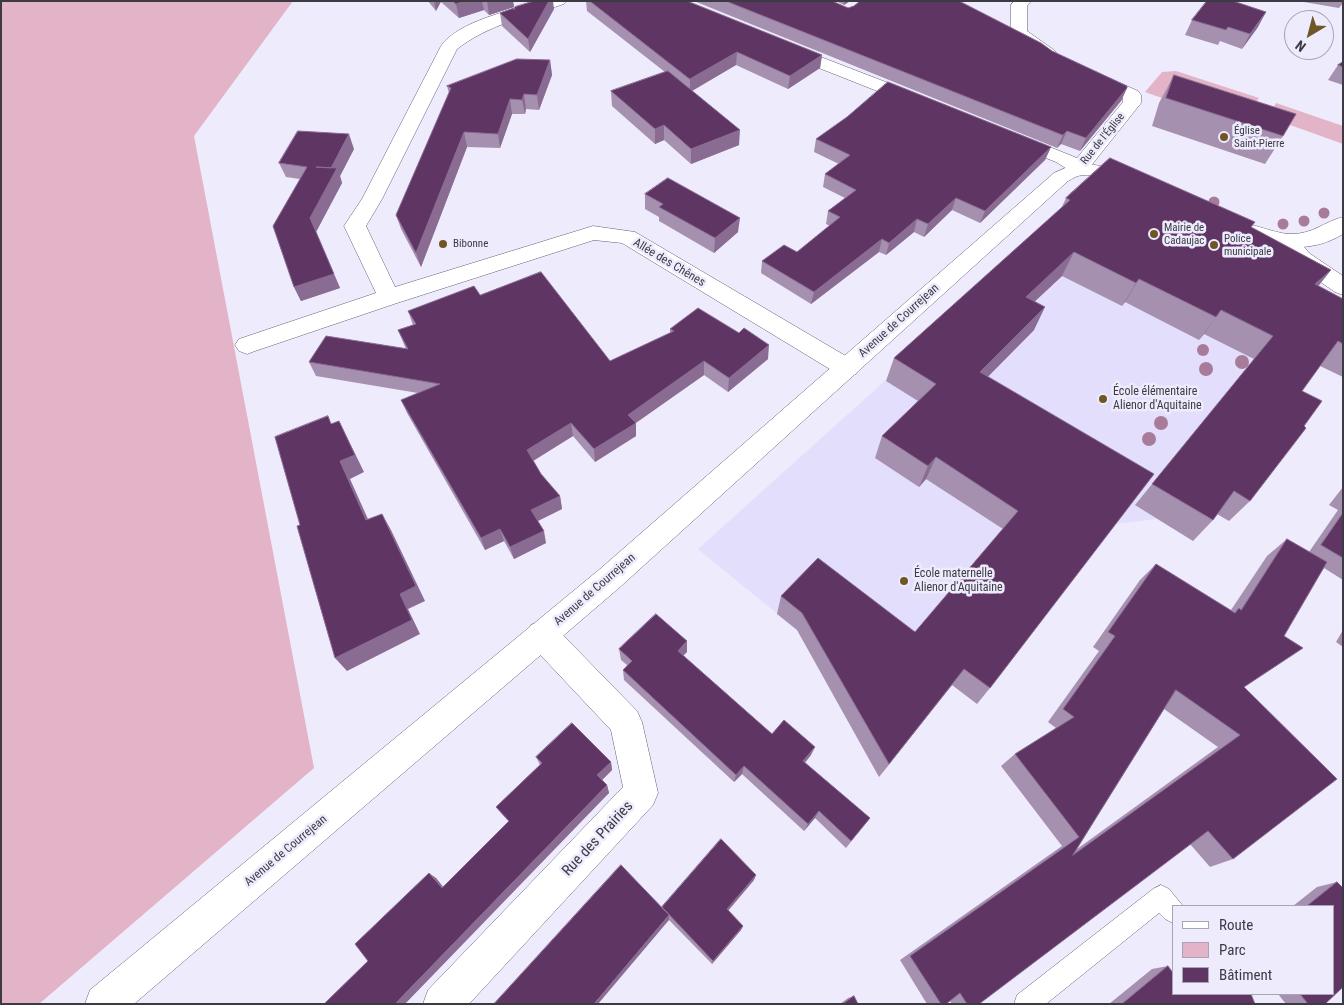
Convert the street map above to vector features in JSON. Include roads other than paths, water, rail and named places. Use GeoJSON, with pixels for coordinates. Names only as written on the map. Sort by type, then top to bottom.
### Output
{"type":"FeatureCollection","features":[{"type":"Feature","properties":{"kind":"street"},"geometry":{"type":"LineString","coordinates":[[389,297],[355,226],[372,199],[450,46],[460,37],[475,29],[558,1]]}},
{"type":"Feature","properties":{"kind":"street","name":"Rue de l'Église"},"geometry":{"type":"LineString","coordinates":[[1023,1],[1019,5],[1019,33],[1070,65],[1132,95],[1132,103],[1079,168]]}},
{"type":"Feature","properties":{"kind":"street"},"geometry":{"type":"LineString","coordinates":[[772,43],[933,107]]}},
{"type":"Feature","properties":{"kind":"street"},"geometry":{"type":"LineString","coordinates":[[998,132],[1062,158],[1079,168],[1117,177],[1144,189]]}},
{"type":"Feature","properties":{"kind":"street","name":"Avenue de Courrejean"},"geometry":{"type":"LineString","coordinates":[[104,1004],[542,635],[847,368],[1061,177],[1079,168]]}},
{"type":"Feature","properties":{"kind":"street"},"geometry":{"type":"LineString","coordinates":[[1221,221],[1267,238],[1288,242],[1317,239],[1343,224]]}},
{"type":"Feature","properties":{"kind":"street","name":"Allée des Chênes"},"geometry":{"type":"LineString","coordinates":[[247,345],[389,297],[593,233],[627,237],[847,368]]}},
{"type":"Feature","properties":{"kind":"street"},"geometry":{"type":"LineString","coordinates":[[1288,242],[1301,258],[1343,287]]}},
{"type":"Feature","properties":{"kind":"street","name":"Rue des Prairies"},"geometry":{"type":"LineString","coordinates":[[442,1004],[642,793],[626,722],[542,635]]}},
{"type":"Feature","properties":{"kind":"lane"},"geometry":{"type":"LineString","coordinates":[[1026,1004],[1161,897],[1172,910]]}},
{"type":"Feature","properties":{"kind":"place","name":"Église Saint-Pierre"},"geometry":{"type":"Point","coordinates":[1224,137]}},
{"type":"Feature","properties":{"kind":"place","name":"Mairie de Cadaujac"},"geometry":{"type":"Point","coordinates":[1154,234]}},
{"type":"Feature","properties":{"kind":"place","name":"Bibonne"},"geometry":{"type":"Point","coordinates":[443,244]}},
{"type":"Feature","properties":{"kind":"place","name":"Police municipale"},"geometry":{"type":"Point","coordinates":[1214,245]}},
{"type":"Feature","properties":{"kind":"place","name":"École élémentaire Alienor d'Aquitaine"},"geometry":{"type":"Point","coordinates":[1103,399]}},
{"type":"Feature","properties":{"kind":"place","name":"École maternelle Alienor d'Aquitaine"},"geometry":{"type":"Point","coordinates":[904,581]}}]}
